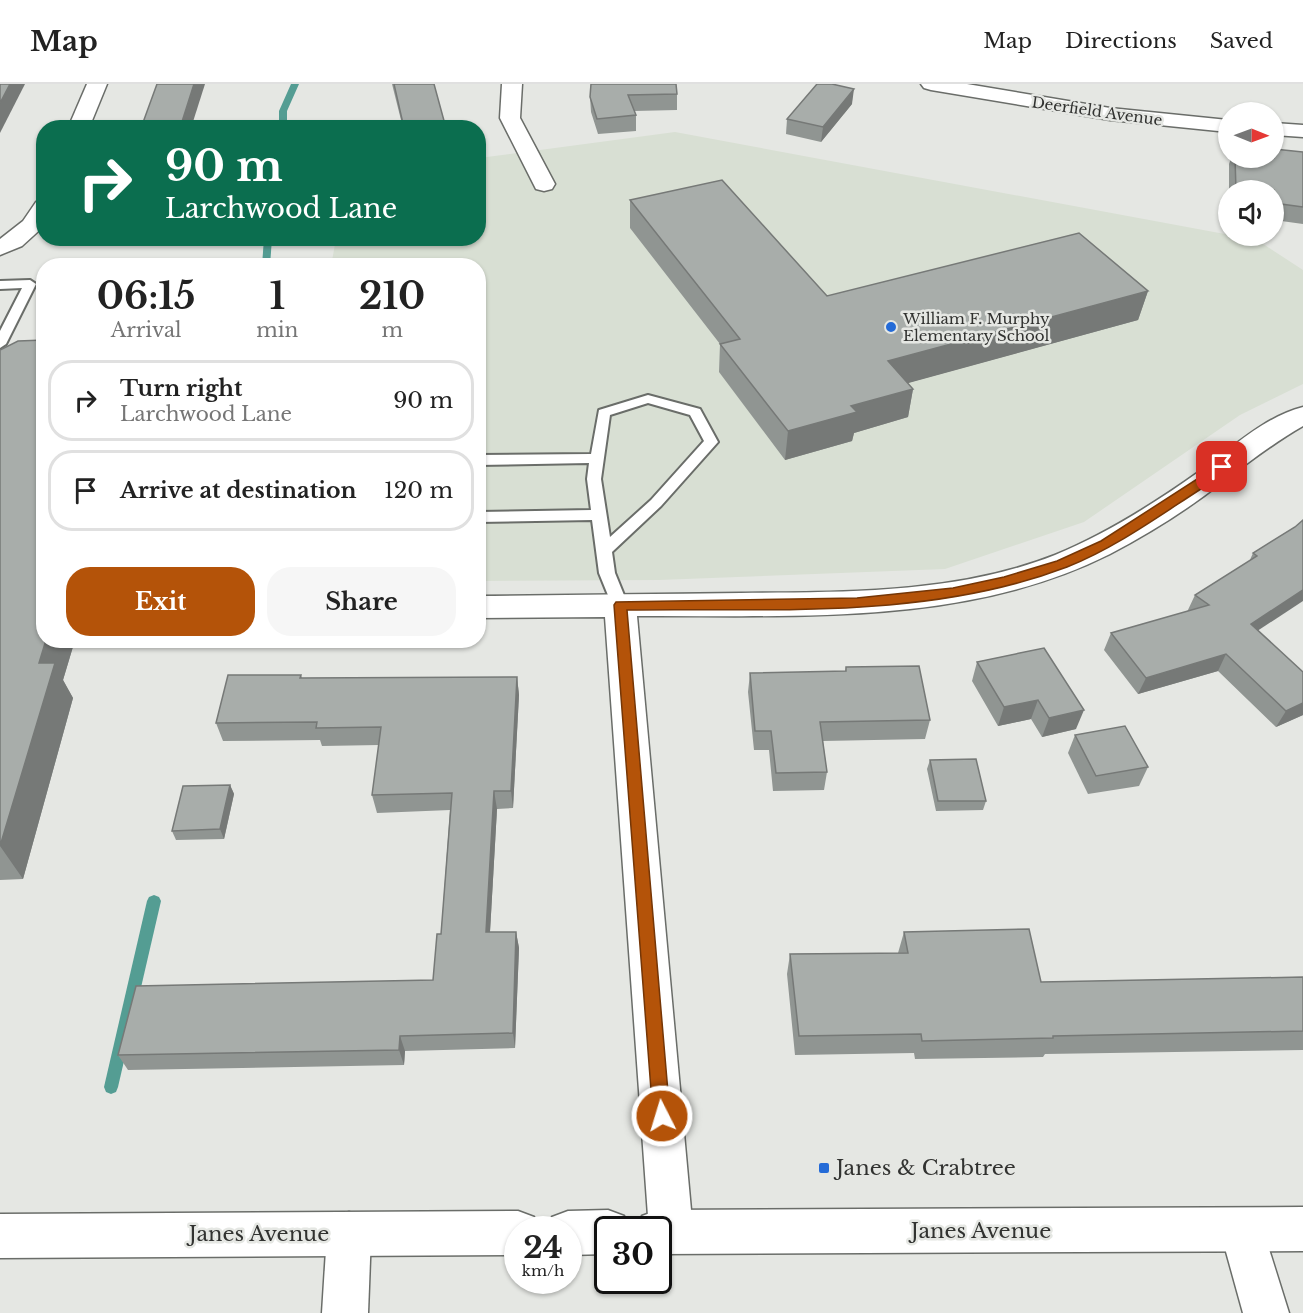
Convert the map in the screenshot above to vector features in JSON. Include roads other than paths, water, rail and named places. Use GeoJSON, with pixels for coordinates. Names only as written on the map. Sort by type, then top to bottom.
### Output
{"type":"FeatureCollection","features":[{"type":"Feature","properties":{"kind":"street"},"geometry":{"type":"LineString","coordinates":[[81,120],[97,84]]}},
{"type":"Feature","properties":{"kind":"street"},"geometry":{"type":"LineString","coordinates":[[512,84],[510,118],[544,184]]}},
{"type":"Feature","properties":{"kind":"street","name":"Deerfield Avenue"},"geometry":{"type":"LineString","coordinates":[[932,84],[1110,114],[1218,125]]}},
{"type":"Feature","properties":{"kind":"street"},"geometry":{"type":"LineString","coordinates":[[1284,130],[1303,131]]}},
{"type":"Feature","properties":{"kind":"street"},"geometry":{"type":"LineString","coordinates":[[7,245],[32,226],[36,220]]}},
{"type":"Feature","properties":{"kind":"street"},"geometry":{"type":"LineString","coordinates":[[486,607],[857,603],[953,593],[1005,581],[1062,564],[1105,544],[1202,483],[1303,415]]}},
{"type":"Feature","properties":{"kind":"street"},"geometry":{"type":"LineString","coordinates":[[620,605],[664,1216]]}},
{"type":"Feature","properties":{"kind":"street","name":"Janes Avenue"},"geometry":{"type":"LineString","coordinates":[[672,1232],[1303,1229]]}},
{"type":"Feature","properties":{"kind":"street"},"geometry":{"type":"LineString","coordinates":[[1242,1230],[1266,1313]]}},
{"type":"Feature","properties":{"kind":"street"},"geometry":{"type":"LineString","coordinates":[[345,1313],[349,1233]]}},
{"type":"Feature","properties":{"kind":"street","name":"Janes Avenue"},"geometry":{"type":"LineString","coordinates":[[0,1236],[504,1233]]}},
{"type":"Feature","properties":{"kind":"lane"},"geometry":{"type":"LineString","coordinates":[[0,285],[30,284],[0,344]]}},
{"type":"Feature","properties":{"kind":"lane"},"geometry":{"type":"LineString","coordinates":[[604,551],[656,503],[711,442],[695,412],[648,399],[604,413],[594,479],[607,573],[620,605]]}},
{"type":"Feature","properties":{"kind":"lane"},"geometry":{"type":"LineString","coordinates":[[486,460],[597,458]]}},
{"type":"Feature","properties":{"kind":"lane"},"geometry":{"type":"LineString","coordinates":[[486,517],[600,515]]}},
{"type":"Feature","properties":{"kind":"waterway"},"geometry":{"type":"LineString","coordinates":[[283,120],[283,111],[295,84]]}},
{"type":"Feature","properties":{"kind":"waterway"},"geometry":{"type":"LineString","coordinates":[[267,246],[267,258]]}},
{"type":"Feature","properties":{"kind":"waterway"},"geometry":{"type":"LineString","coordinates":[[111,1087],[154,901]]}},
{"type":"Feature","properties":{"kind":"place","name":"William F. Murphy Elementary School"},"geometry":{"type":"Point","coordinates":[891,327]}},
{"type":"Feature","properties":{"kind":"place","name":"Janes & Crabtree"},"geometry":{"type":"Point","coordinates":[824,1168]}}]}
